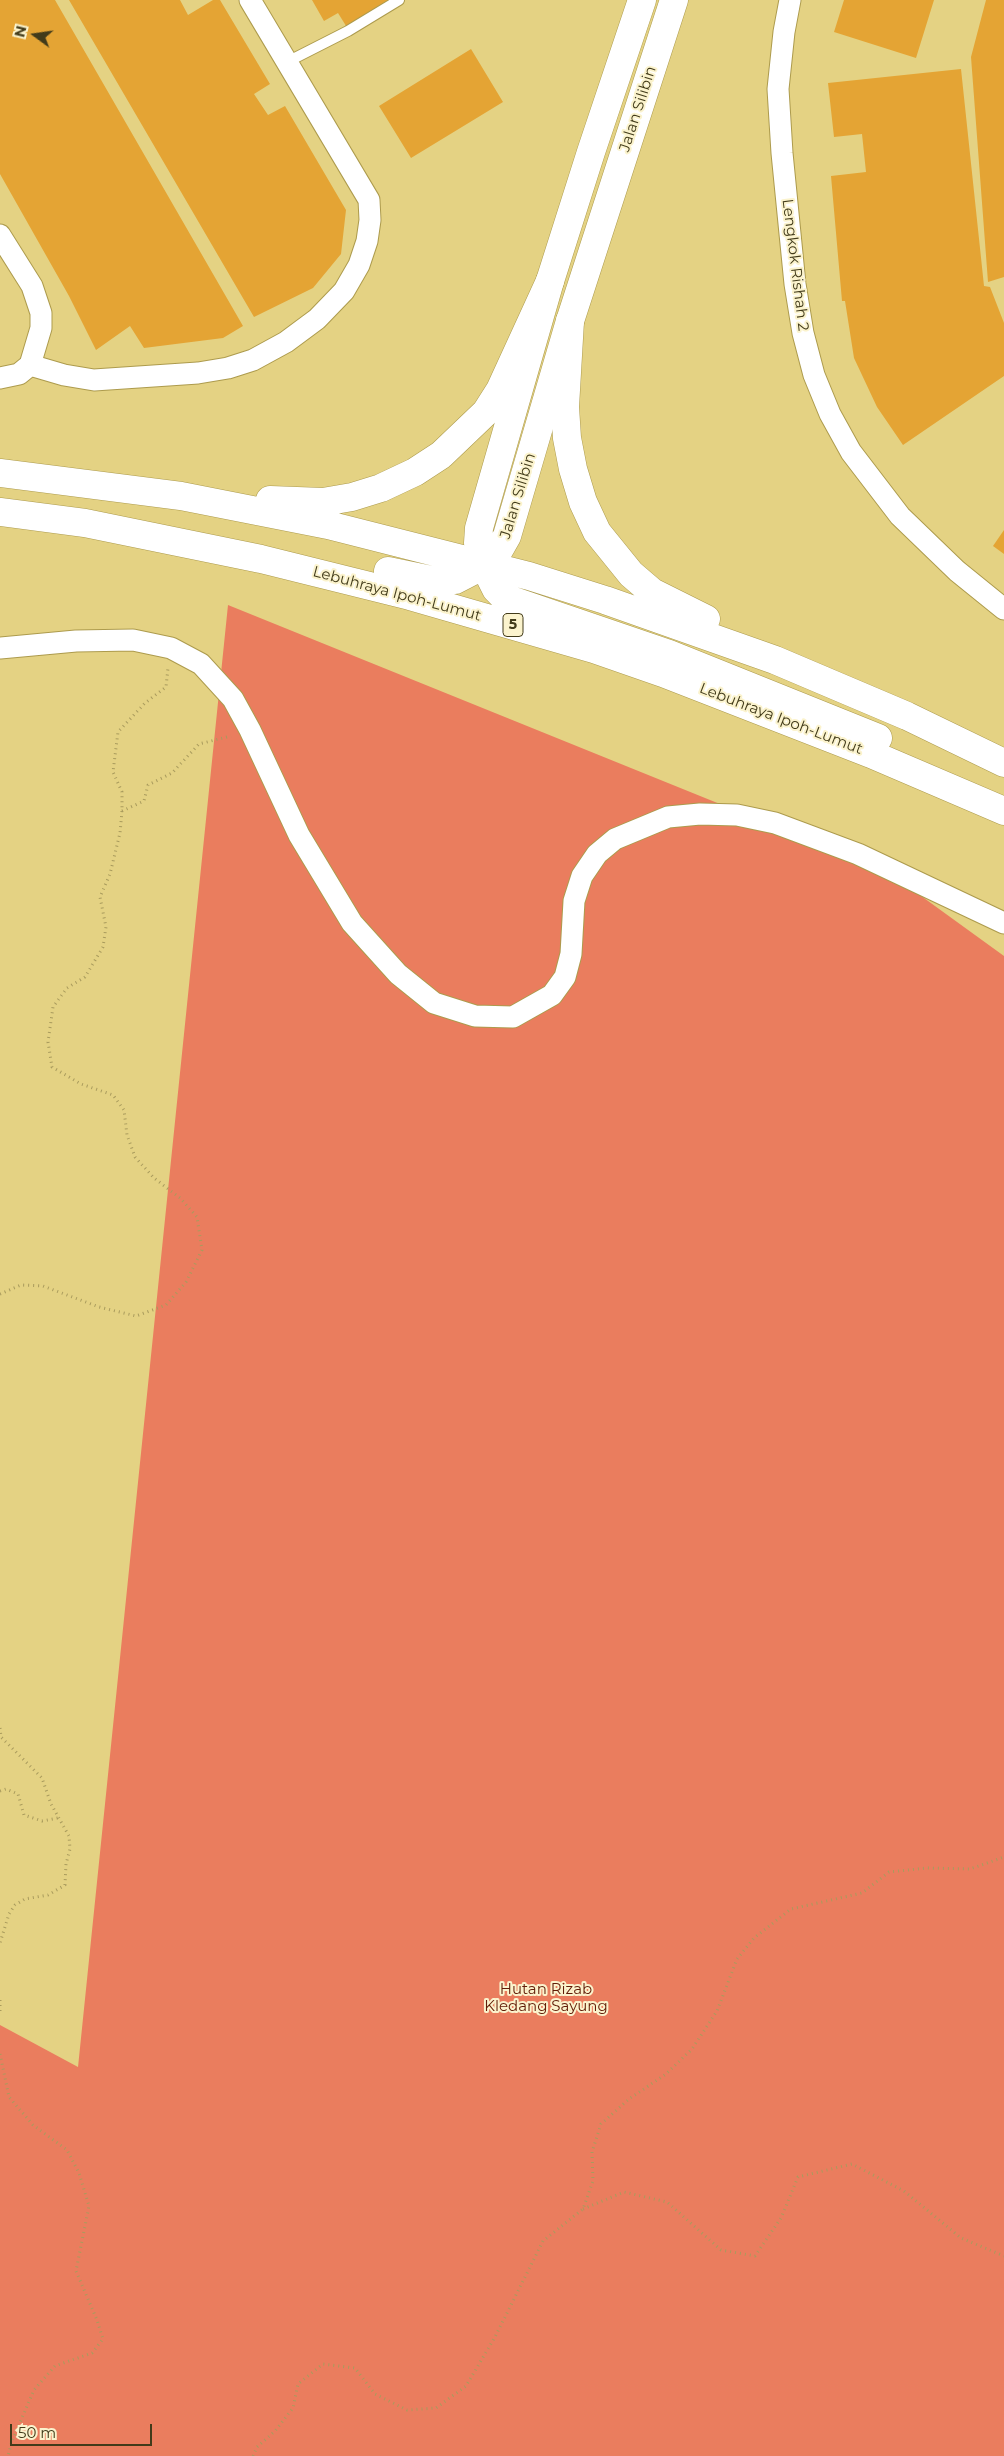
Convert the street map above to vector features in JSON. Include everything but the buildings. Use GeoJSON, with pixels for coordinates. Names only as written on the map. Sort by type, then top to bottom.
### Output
{"type":"FeatureCollection","features":[{"type":"Feature","properties":{"kind":"main road","name":"Jalan Silibin"},"geometry":{"type":"LineString","coordinates":[[642,0],[590,152],[550,281],[479,528],[478,543],[484,564],[495,557],[507,536],[570,321],[674,0]]}},
{"type":"Feature","properties":{"kind":"main road"},"geometry":{"type":"LineString","coordinates":[[181,496],[323,502],[367,493],[415,472],[441,455],[486,412],[500,390],[550,281]]}},
{"type":"Feature","properties":{"kind":"main road"},"geometry":{"type":"LineString","coordinates":[[570,321],[565,407],[567,438],[573,469],[583,502],[597,532],[631,574],[652,592],[820,678],[907,716],[1004,763]]}},
{"type":"Feature","properties":{"kind":"main road"},"geometry":{"type":"LineString","coordinates":[[0,472],[181,496],[328,526],[484,564],[614,603],[820,678]]}},
{"type":"Feature","properties":{"kind":"main road","name":"Lebuhraya Ipoh-Lumut"},"geometry":{"type":"LineString","coordinates":[[0,512],[85,523],[279,563],[410,596],[594,649],[663,673],[871,754],[1004,811]]}},
{"type":"Feature","properties":{"kind":"main road"},"geometry":{"type":"LineString","coordinates":[[85,523],[138,525],[218,535],[275,545],[427,581],[455,580],[484,564]]}},
{"type":"Feature","properties":{"kind":"main road"},"geometry":{"type":"LineString","coordinates":[[484,564],[496,589],[505,598],[670,654],[824,715],[878,738],[1004,804]]}},
{"type":"Feature","properties":{"kind":"street"},"geometry":{"type":"LineString","coordinates":[[30,365],[64,375],[94,380],[198,373],[228,368],[253,360],[286,342],[344,291],[359,265],[367,242],[369,200],[250,0]]}},
{"type":"Feature","properties":{"kind":"street","name":"Lengkok Rishah 2"},"geometry":{"type":"LineString","coordinates":[[790,0],[784,32],[778,89],[782,153],[795,284],[803,333],[814,375],[830,414],[851,452],[900,516],[958,571],[1004,609]]}},
{"type":"Feature","properties":{"kind":"street"},"geometry":{"type":"LineString","coordinates":[[0,235],[32,286],[41,313],[41,328],[30,365],[19,374],[0,378]]}},
{"type":"Feature","properties":{"kind":"street"},"geometry":{"type":"LineString","coordinates":[[0,648],[76,641],[133,640],[171,648],[201,664],[233,699],[250,730],[299,835],[352,923],[398,974],[434,1003],[475,1016],[513,1017],[552,994],[564,977],[571,954],[574,901],[582,876],[597,854],[615,839],[668,817],[700,814],[736,815],[775,823],[858,854],[1004,922]]}},
{"type":"Feature","properties":{"kind":"lane"},"geometry":{"type":"LineString","coordinates":[[287,62],[348,31],[399,0]]}},
{"type":"Feature","properties":{"kind":"path"},"geometry":{"type":"LineString","coordinates":[[0,1294],[21,1285],[43,1286],[99,1307],[136,1316],[166,1305],[186,1282],[202,1250],[197,1217],[180,1198],[154,1178],[135,1156],[127,1135],[124,1110],[113,1094],[81,1084],[52,1068],[48,1042],[53,1007],[67,988],[85,977],[103,947],[106,927],[100,897],[110,874],[120,833],[122,811],[122,792],[113,772],[118,732],[146,703],[166,688],[171,648]]}},
{"type":"Feature","properties":{"kind":"path"},"geometry":{"type":"LineString","coordinates":[[122,811],[144,801],[148,785],[172,773],[199,744],[250,730]]}},
{"type":"Feature","properties":{"kind":"path"},"geometry":{"type":"LineString","coordinates":[[0,1728],[1,1737],[42,1778],[70,1842],[65,1885],[48,1895],[25,1899],[15,1905],[9,1914],[0,1943]]}},
{"type":"Feature","properties":{"kind":"path"},"geometry":{"type":"LineString","coordinates":[[0,1791],[6,1790],[18,1794],[24,1815],[42,1821],[58,1818]]}},
{"type":"Feature","properties":{"kind":"path"},"geometry":{"type":"LineString","coordinates":[[583,2209],[593,2181],[592,2152],[601,2124],[630,2099],[666,2074],[692,2049],[717,2011],[737,1959],[754,1938],[790,1909],[862,1893],[889,1872],[928,1868],[970,1869],[1004,1857]]}},
{"type":"Feature","properties":{"kind":"path"},"geometry":{"type":"LineString","coordinates":[[0,2000],[0,2015]]}},
{"type":"Feature","properties":{"kind":"path"},"geometry":{"type":"LineString","coordinates":[[0,2054],[10,2097],[33,2125],[67,2150],[80,2173],[89,2206],[76,2271],[103,2339],[92,2353],[55,2366],[34,2390],[12,2441],[8,2456]]}},
{"type":"Feature","properties":{"kind":"path"},"geometry":{"type":"LineString","coordinates":[[253,2456],[257,2447],[275,2431],[293,2408],[298,2384],[323,2364],[354,2368],[375,2394],[407,2410],[436,2408],[466,2386],[495,2337],[543,2241],[583,2209],[624,2192],[667,2202],[720,2250],[754,2256],[781,2218],[798,2177],[852,2164],[904,2191],[961,2238],[1004,2256]]}},
{"type":"Feature","properties":{"kind":"green space","name":"Hutan Rizab Kledang Sayung"},"geometry":{"type":"Polygon","coordinates":[[[228,605],[888,872],[1004,956],[1004,2456],[0,2456],[0,2025],[78,2067],[228,605]]]}}]}
